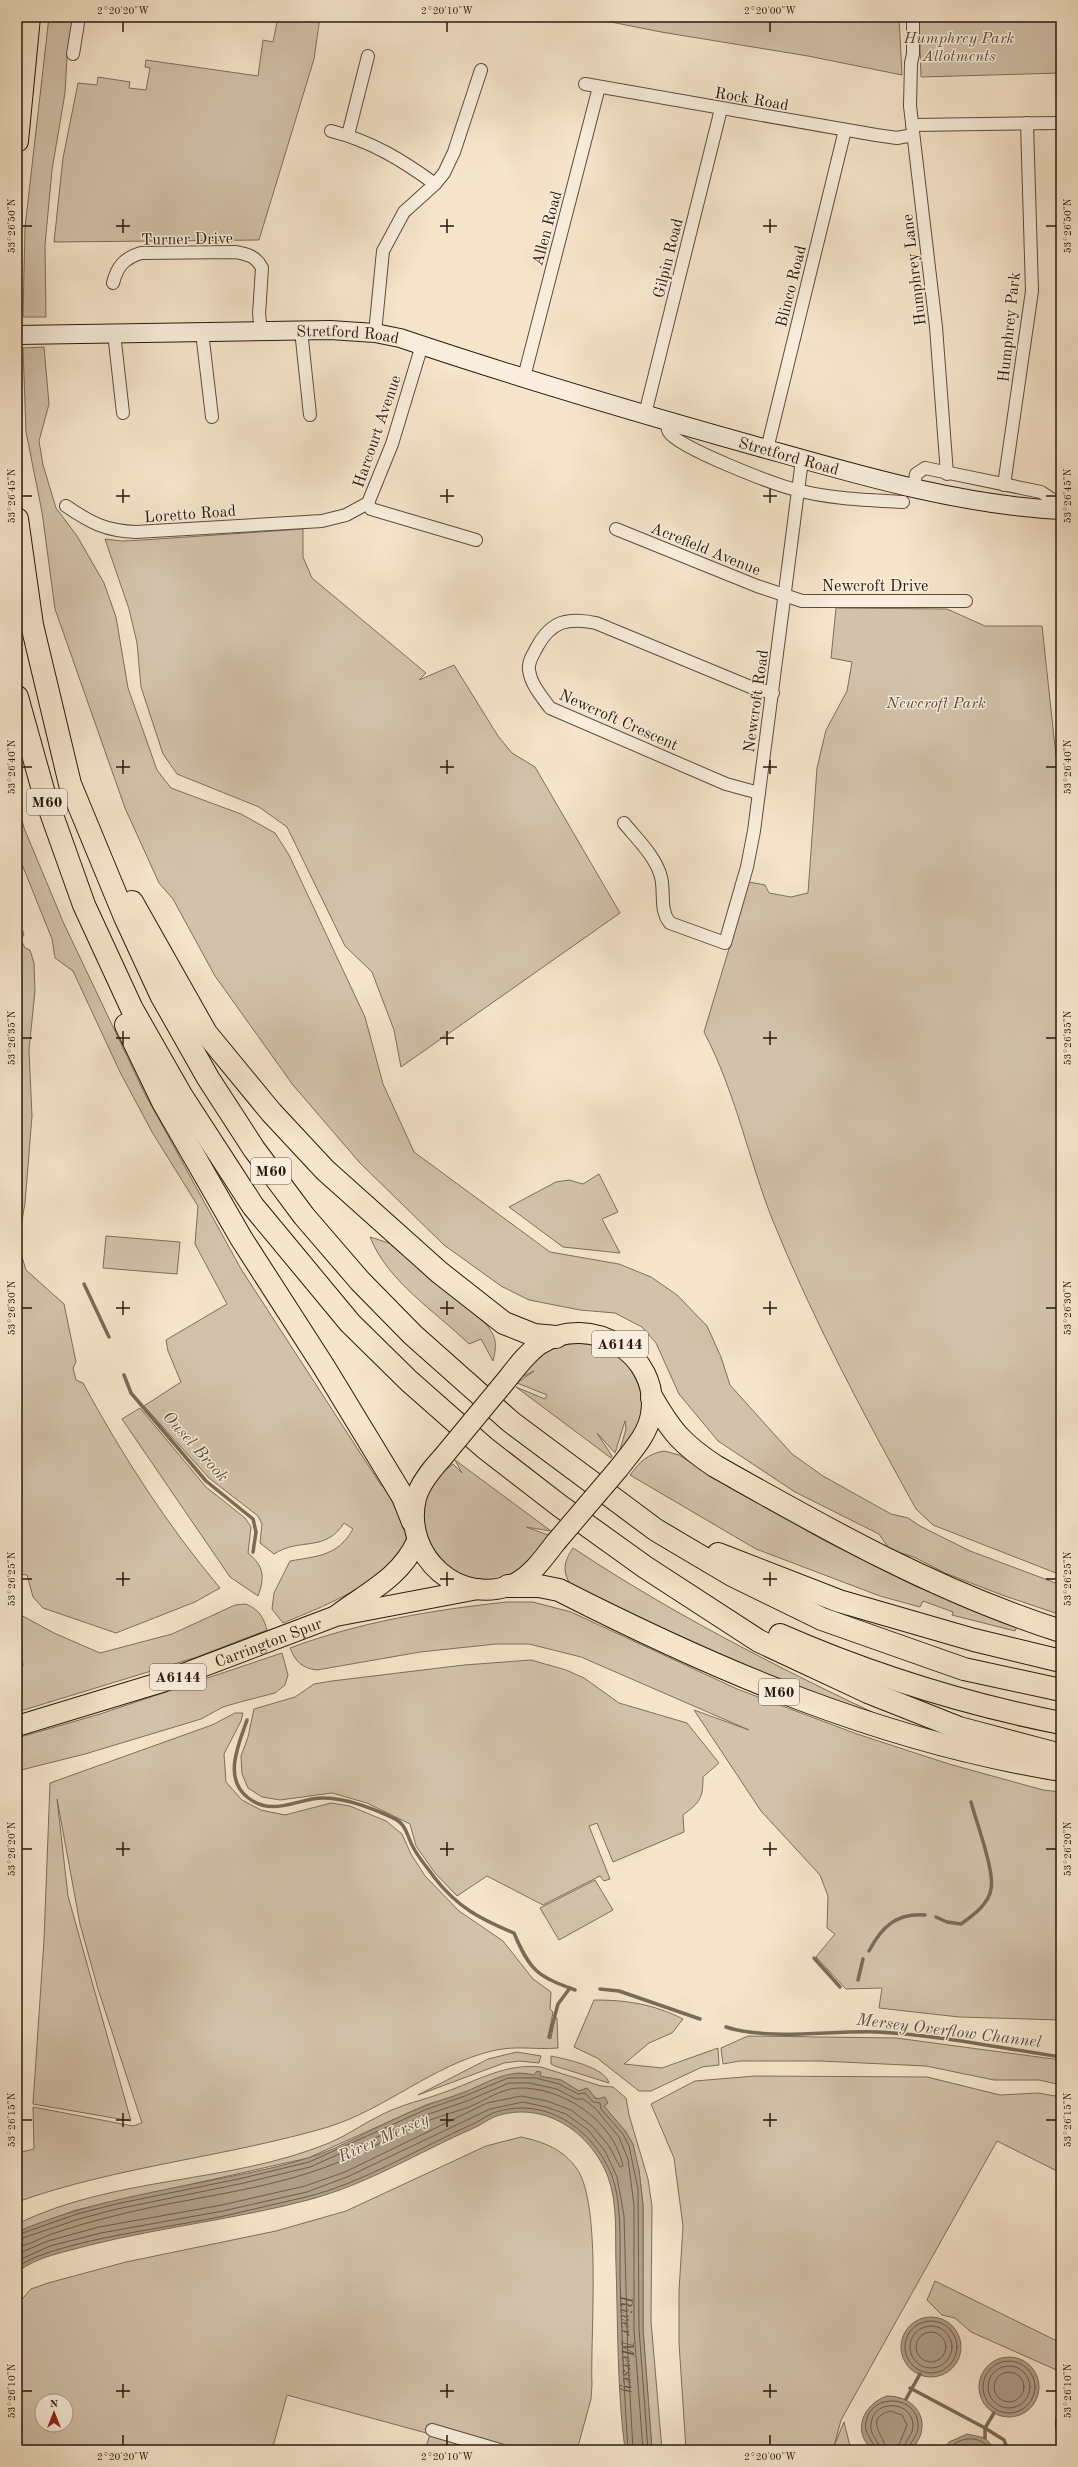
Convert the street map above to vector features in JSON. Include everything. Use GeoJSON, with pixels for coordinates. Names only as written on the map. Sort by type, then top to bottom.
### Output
{"type":"FeatureCollection","features":[{"type":"Feature","properties":{"kind":"highway"},"geometry":{"type":"LineString","coordinates":[[17,141],[30,17]]}},
{"type":"Feature","properties":{"kind":"highway","name":"M60"},"geometry":{"type":"LineString","coordinates":[[17,519],[32,625],[47,696],[70,784],[125,917],[161,995],[208,1078],[254,1149],[304,1216],[360,1281],[413,1335],[511,1422],[656,1530],[732,1575],[822,1619],[964,1668],[1061,1690]]}},
{"type":"Feature","properties":{"kind":"highway","name":"M60"},"geometry":{"type":"LineString","coordinates":[[47,696],[84,795],[126,891],[206,1033],[270,1112],[325,1170],[439,1272],[504,1323],[534,1335],[556,1337]]}},
{"type":"Feature","properties":{"kind":"highway","name":"M60"},"geometry":{"type":"LineString","coordinates":[[17,697],[43,790],[84,904],[132,1009],[181,1096],[253,1206],[350,1323],[398,1371],[485,1448],[644,1567],[759,1641],[868,1692],[959,1728],[1061,1755]]}},
{"type":"Feature","properties":{"kind":"highway","name":"M60"},"geometry":{"type":"LineString","coordinates":[[84,904],[97,965],[163,1102],[241,1238],[324,1367],[402,1497],[415,1531]]}},
{"type":"Feature","properties":{"kind":"highway"},"geometry":{"type":"LineString","coordinates":[[652,1398],[670,1429],[692,1450],[714,1466],[912,1573],[1006,1614],[1061,1631]]}},
{"type":"Feature","properties":{"kind":"highway","name":"M60"},"geometry":{"type":"LineString","coordinates":[[656,1530],[839,1601],[974,1640],[1061,1661]]}},
{"type":"Feature","properties":{"kind":"highway","name":"M60"},"geometry":{"type":"LineString","coordinates":[[644,1567],[718,1608],[809,1648],[960,1699],[1061,1722]]}},
{"type":"Feature","properties":{"kind":"highway","name":"M60"},"geometry":{"type":"LineString","coordinates":[[508,1586],[539,1586],[559,1590],[707,1663],[856,1720],[976,1755],[1061,1770]]}},
{"type":"Feature","properties":{"kind":"main road","name":"Stretford Road"},"geometry":{"type":"LineString","coordinates":[[17,335],[301,330],[375,333],[422,345],[666,421],[802,460],[925,492],[1059,510]]}},
{"type":"Feature","properties":{"kind":"main road","name":"A6144"},"geometry":{"type":"LineString","coordinates":[[581,1333],[608,1338],[634,1356],[642,1367],[652,1398],[651,1414],[644,1435],[619,1468],[530,1572],[508,1586],[478,1589],[462,1586],[432,1566],[415,1531],[417,1496],[433,1468],[499,1388],[529,1354],[541,1344],[556,1337],[581,1333]]}},
{"type":"Feature","properties":{"kind":"main road","name":"Carrington Spur"},"geometry":{"type":"LineString","coordinates":[[336,1616],[379,1587],[395,1573],[407,1560],[415,1531]]}},
{"type":"Feature","properties":{"kind":"main road","name":"Carrington Spur"},"geometry":{"type":"LineString","coordinates":[[17,1726],[162,1682],[336,1616],[478,1589]]}},
{"type":"Feature","properties":{"kind":"street"},"geometry":{"type":"LineString","coordinates":[[73,54],[79,17]]}},
{"type":"Feature","properties":{"kind":"street","name":"Humphrey Lane"},"geometry":{"type":"LineString","coordinates":[[906,17],[911,63],[910,106],[936,327],[947,474]]}},
{"type":"Feature","properties":{"kind":"street","name":"Humphrey Lane"},"geometry":{"type":"LineString","coordinates":[[911,63],[914,54],[913,17]]}},
{"type":"Feature","properties":{"kind":"street"},"geometry":{"type":"LineString","coordinates":[[348,135],[368,56]]}},
{"type":"Feature","properties":{"kind":"street"},"geometry":{"type":"LineString","coordinates":[[375,333],[383,251],[404,212],[435,184],[454,152],[481,70]]}},
{"type":"Feature","properties":{"kind":"street","name":"Rock Road"},"geometry":{"type":"LineString","coordinates":[[585,84],[721,109],[897,138],[913,130]]}},
{"type":"Feature","properties":{"kind":"street","name":"Allen Road"},"geometry":{"type":"LineString","coordinates":[[524,377],[599,87]]}},
{"type":"Feature","properties":{"kind":"street","name":"Gilpin Road"},"geometry":{"type":"LineString","coordinates":[[645,414],[721,109]]}},
{"type":"Feature","properties":{"kind":"street"},"geometry":{"type":"LineString","coordinates":[[913,130],[1027,123],[1061,123]]}},
{"type":"Feature","properties":{"kind":"street","name":"Humphrey Park"},"geometry":{"type":"LineString","coordinates":[[1004,485],[1032,291],[1027,123]]}},
{"type":"Feature","properties":{"kind":"street","name":"Blinco Road"},"geometry":{"type":"LineString","coordinates":[[766,449],[845,130]]}},
{"type":"Feature","properties":{"kind":"street"},"geometry":{"type":"LineString","coordinates":[[331,131],[348,135],[387,152],[435,184]]}},
{"type":"Feature","properties":{"kind":"street","name":"Turner Drive"},"geometry":{"type":"LineString","coordinates":[[113,283],[116,261],[132,256],[152,252],[235,252],[248,254],[258,261],[262,268],[258,314],[261,331]]}},
{"type":"Feature","properties":{"kind":"street"},"geometry":{"type":"LineString","coordinates":[[301,330],[310,416]]}},
{"type":"Feature","properties":{"kind":"street"},"geometry":{"type":"LineString","coordinates":[[202,332],[212,417]]}},
{"type":"Feature","properties":{"kind":"street"},"geometry":{"type":"LineString","coordinates":[[114,334],[123,413]]}},
{"type":"Feature","properties":{"kind":"street","name":"Harcourt Avenue"},"geometry":{"type":"LineString","coordinates":[[322,521],[346,515],[368,503],[392,444],[422,345]]}},
{"type":"Feature","properties":{"kind":"street","name":"Stretford Road"},"geometry":{"type":"LineString","coordinates":[[666,421],[668,432],[674,438],[702,453],[797,490],[856,500],[903,502]]}},
{"type":"Feature","properties":{"kind":"street","name":"Newcroft Road"},"geometry":{"type":"LineString","coordinates":[[624,823],[658,869],[662,878],[664,911],[670,923],[726,943],[747,867],[759,793],[802,460]]}},
{"type":"Feature","properties":{"kind":"street","name":"Stretford Road"},"geometry":{"type":"LineString","coordinates":[[925,492],[916,474],[921,470],[1004,485],[1048,495],[1059,510]]}},
{"type":"Feature","properties":{"kind":"street"},"geometry":{"type":"LineString","coordinates":[[368,503],[371,509],[476,540]]}},
{"type":"Feature","properties":{"kind":"street","name":"Loretto Road"},"geometry":{"type":"LineString","coordinates":[[66,506],[91,523],[114,531],[136,532],[322,521]]}},
{"type":"Feature","properties":{"kind":"street","name":"Acrefield Avenue"},"geometry":{"type":"LineString","coordinates":[[616,529],[757,586],[785,593]]}},
{"type":"Feature","properties":{"kind":"street","name":"Newcroft Drive"},"geometry":{"type":"LineString","coordinates":[[785,593],[802,601],[966,601]]}},
{"type":"Feature","properties":{"kind":"street","name":"Newcroft Crescent"},"geometry":{"type":"LineString","coordinates":[[759,793],[726,784],[550,708],[533,684],[529,662],[545,632],[558,624],[583,620],[596,623],[753,688],[773,693]]}},
{"type":"Feature","properties":{"kind":"street"},"geometry":{"type":"LineString","coordinates":[[432,2430],[500,2450]]}},
{"type":"Feature","properties":{"kind":"green space"},"geometry":{"type":"Polygon","coordinates":[[[49,17],[73,17],[67,57],[65,93],[52,170],[45,245],[46,317],[23,317],[25,227],[49,17]]]}},
{"type":"Feature","properties":{"kind":"green space"},"geometry":{"type":"Polygon","coordinates":[[[278,17],[320,17],[314,59],[259,240],[54,242],[63,158],[78,83],[97,85],[98,77],[130,82],[129,88],[146,90],[150,68],[145,67],[146,60],[258,76],[263,40],[273,42],[278,17]]]}},
{"type":"Feature","properties":{"kind":"green space"},"geometry":{"type":"Polygon","coordinates":[[[586,17],[899,17],[902,75],[808,56],[661,32],[586,17]]]}},
{"type":"Feature","properties":{"kind":"green space","name":"Humphrey Park Allotments"},"geometry":{"type":"Polygon","coordinates":[[[919,17],[1061,17],[1061,73],[921,77],[919,17]]]}},
{"type":"Feature","properties":{"kind":"green space"},"geometry":{"type":"Polygon","coordinates":[[[44,347],[49,404],[39,441],[43,465],[56,508],[77,536],[104,583],[116,617],[128,688],[157,770],[171,788],[241,814],[275,833],[289,855],[365,1017],[383,1084],[414,1152],[550,1252],[619,1264],[651,1277],[677,1295],[707,1326],[721,1357],[730,1385],[792,1454],[823,1476],[891,1514],[908,1518],[920,1526],[970,1551],[1061,1585],[1061,1615],[1002,1595],[945,1573],[914,1557],[890,1550],[879,1534],[795,1492],[718,1441],[679,1394],[656,1343],[642,1327],[615,1313],[580,1310],[529,1300],[501,1286],[444,1245],[360,1163],[293,1085],[215,976],[173,899],[159,883],[125,808],[55,609],[42,512],[26,432],[23,348],[44,347]]]}},
{"type":"Feature","properties":{"kind":"green space"},"geometry":{"type":"Polygon","coordinates":[[[303,529],[303,557],[312,578],[426,673],[419,680],[454,665],[498,736],[512,753],[535,767],[620,913],[401,1067],[394,1030],[372,972],[345,946],[287,827],[259,807],[177,774],[163,754],[141,687],[137,643],[129,609],[105,539],[122,541],[143,540],[303,529]]]}},
{"type":"Feature","properties":{"kind":"green space","name":"Newcroft Park"},"geometry":{"type":"Polygon","coordinates":[[[836,608],[947,609],[985,626],[1042,626],[1056,756],[1061,755],[1061,1575],[933,1525],[916,1509],[840,1367],[788,1258],[764,1197],[725,1078],[704,1032],[749,882],[765,885],[769,893],[791,897],[808,893],[817,768],[826,730],[847,691],[852,662],[831,658],[836,608]]]}},
{"type":"Feature","properties":{"kind":"green space"},"geometry":{"type":"Polygon","coordinates":[[[17,800],[24,828],[64,924],[145,1094],[241,1269],[381,1485],[393,1498],[407,1528],[404,1545],[394,1560],[378,1575],[359,1588],[338,1599],[283,1623],[272,1609],[274,1593],[290,1561],[318,1556],[334,1550],[341,1545],[353,1529],[344,1523],[337,1532],[320,1542],[293,1546],[274,1554],[260,1543],[262,1524],[258,1516],[209,1478],[144,1406],[181,1382],[168,1351],[166,1340],[227,1304],[195,1244],[198,1206],[152,1132],[120,1072],[73,971],[55,958],[52,939],[17,852],[17,800]]]}},
{"type":"Feature","properties":{"kind":"green space"},"geometry":{"type":"Polygon","coordinates":[[[17,919],[24,934],[21,940],[25,948],[30,950],[34,963],[35,991],[29,1050],[32,1116],[25,1203],[18,1244],[26,1270],[64,1304],[76,1362],[73,1368],[76,1380],[83,1383],[113,1437],[146,1489],[182,1540],[220,1588],[195,1602],[116,1633],[43,1608],[33,1597],[27,1575],[17,1574],[17,919]]]}},
{"type":"Feature","properties":{"kind":"green space"},"geometry":{"type":"Polygon","coordinates":[[[599,1174],[618,1212],[602,1219],[620,1253],[563,1247],[509,1207],[556,1182],[569,1180],[583,1184],[599,1174]]]}},
{"type":"Feature","properties":{"kind":"green space"},"geometry":{"type":"Polygon","coordinates":[[[106,1236],[180,1242],[177,1274],[103,1268],[106,1236]]]}},
{"type":"Feature","properties":{"kind":"green space"},"geometry":{"type":"Polygon","coordinates":[[[370,1237],[389,1243],[486,1324],[495,1341],[493,1361],[481,1339],[469,1344],[400,1282],[378,1253],[370,1237]]]}},
{"type":"Feature","properties":{"kind":"green space"},"geometry":{"type":"Polygon","coordinates":[[[576,1343],[593,1345],[609,1350],[625,1363],[632,1371],[637,1381],[642,1401],[642,1411],[639,1421],[628,1442],[619,1453],[626,1429],[625,1421],[615,1453],[597,1433],[612,1456],[611,1458],[516,1387],[545,1399],[547,1395],[517,1383],[534,1371],[518,1379],[537,1359],[543,1355],[557,1347],[576,1343]]]}},
{"type":"Feature","properties":{"kind":"green space"},"geometry":{"type":"Polygon","coordinates":[[[140,1408],[206,1487],[245,1518],[251,1527],[248,1553],[260,1567],[262,1572],[262,1583],[258,1596],[230,1577],[122,1419],[140,1408]]]}},
{"type":"Feature","properties":{"kind":"green space"},"geometry":{"type":"Polygon","coordinates":[[[664,1451],[679,1455],[725,1484],[825,1541],[915,1586],[1017,1626],[1015,1631],[952,1615],[953,1612],[923,1601],[920,1607],[880,1596],[756,1549],[630,1475],[648,1456],[664,1451]]]}},
{"type":"Feature","properties":{"kind":"green space"},"geometry":{"type":"Polygon","coordinates":[[[455,1460],[551,1531],[526,1527],[548,1535],[548,1537],[524,1566],[508,1576],[491,1580],[473,1578],[457,1572],[443,1562],[431,1549],[425,1532],[423,1514],[425,1501],[445,1467],[447,1469],[453,1464],[462,1473],[455,1460]]]}},
{"type":"Feature","properties":{"kind":"green space"},"geometry":{"type":"Polygon","coordinates":[[[573,1548],[656,1600],[698,1624],[828,1691],[917,1733],[797,1693],[572,1587],[565,1572],[565,1568],[567,1558],[573,1548]]]}},
{"type":"Feature","properties":{"kind":"green space"},"geometry":{"type":"Polygon","coordinates":[[[507,1602],[533,1602],[571,1612],[737,1689],[857,1734],[949,1764],[1043,1790],[1061,1792],[1061,2020],[959,2017],[879,2008],[882,1988],[846,1989],[816,1957],[835,1934],[827,1928],[828,1896],[820,1875],[761,1811],[694,1710],[749,1730],[581,1657],[529,1644],[496,1644],[420,1652],[317,1670],[307,1668],[300,1664],[290,1648],[343,1631],[397,1618],[507,1602]]]}},
{"type":"Feature","properties":{"kind":"green space"},"geometry":{"type":"Polygon","coordinates":[[[246,1604],[260,1614],[267,1630],[197,1657],[17,1712],[17,1669],[23,1666],[17,1613],[54,1633],[100,1653],[172,1634],[235,1605],[246,1604]]]}},
{"type":"Feature","properties":{"kind":"green space"},"geometry":{"type":"Polygon","coordinates":[[[282,1653],[288,1675],[285,1685],[275,1693],[223,1707],[201,1719],[85,1754],[17,1771],[17,1738],[100,1714],[282,1653]]]}},
{"type":"Feature","properties":{"kind":"green space"},"geometry":{"type":"Polygon","coordinates":[[[531,1660],[566,1670],[584,1678],[619,1703],[687,1723],[719,1763],[703,1777],[701,1795],[697,1803],[683,1815],[684,1832],[613,1862],[597,1823],[589,1826],[610,1879],[604,1881],[600,1876],[543,1905],[487,1876],[457,1896],[435,1873],[416,1846],[410,1824],[367,1803],[332,1793],[280,1800],[262,1797],[248,1788],[242,1774],[241,1756],[248,1737],[254,1709],[295,1697],[314,1684],[464,1665],[531,1660]]]}},
{"type":"Feature","properties":{"kind":"green space"},"geometry":{"type":"Polygon","coordinates":[[[235,1713],[243,1713],[241,1721],[224,1754],[226,1782],[242,1800],[261,1810],[285,1815],[331,1803],[350,1806],[386,1821],[402,1834],[411,1854],[425,1876],[459,1911],[503,1941],[533,1979],[551,1992],[550,2009],[553,2012],[548,2038],[551,2039],[555,2016],[557,2018],[558,2048],[509,2048],[492,2051],[450,2066],[429,2076],[370,2110],[328,2127],[251,2146],[94,2179],[17,2202],[17,2153],[34,2149],[33,2107],[133,2126],[142,2123],[98,1989],[80,1924],[57,1799],[68,1896],[131,2121],[33,2104],[44,1940],[50,1783],[212,1725],[235,1713]]]}},
{"type":"Feature","properties":{"kind":"green space"},"geometry":{"type":"Polygon","coordinates":[[[595,1880],[613,1910],[559,1940],[540,1908],[595,1880]]]}},
{"type":"Feature","properties":{"kind":"green space"},"geometry":{"type":"Polygon","coordinates":[[[594,2000],[629,2002],[650,2006],[683,2019],[672,2033],[649,2043],[624,2064],[662,2068],[718,2048],[719,2065],[702,2067],[651,2091],[639,2091],[597,2058],[574,2047],[594,2000]]]}},
{"type":"Feature","properties":{"kind":"green space"},"geometry":{"type":"Polygon","coordinates":[[[748,2036],[896,2038],[1061,2060],[1061,2085],[1039,2080],[994,2080],[926,2066],[821,2061],[740,2061],[723,2064],[721,2048],[748,2036]]]}},
{"type":"Feature","properties":{"kind":"green space"},"geometry":{"type":"Polygon","coordinates":[[[517,2052],[541,2056],[539,2063],[519,2061],[504,2063],[418,2095],[488,2059],[517,2052]]]}},
{"type":"Feature","properties":{"kind":"green space"},"geometry":{"type":"Polygon","coordinates":[[[551,2056],[593,2068],[606,2077],[609,2083],[555,2066],[551,2064],[551,2056]]]}},
{"type":"Feature","properties":{"kind":"green space"},"geometry":{"type":"Polygon","coordinates":[[[528,2066],[541,2067],[601,2086],[613,2087],[626,2098],[629,2115],[648,2179],[652,2206],[651,2321],[662,2450],[652,2450],[643,2329],[643,2205],[639,2170],[626,2132],[587,2088],[579,2091],[561,2080],[519,2073],[495,2079],[464,2093],[426,2105],[308,2158],[76,2210],[17,2232],[17,2224],[54,2208],[132,2188],[252,2166],[291,2156],[336,2140],[391,2111],[503,2070],[528,2066]]]}},
{"type":"Feature","properties":{"kind":"green space"},"geometry":{"type":"Polygon","coordinates":[[[755,2076],[927,2077],[1000,2095],[1038,2093],[1061,2097],[1061,2173],[997,2141],[841,2420],[834,2446],[844,2422],[851,2450],[686,2450],[679,2343],[679,2291],[683,2226],[674,2158],[651,2104],[695,2081],[755,2076]]]}},
{"type":"Feature","properties":{"kind":"green space"},"geometry":{"type":"Polygon","coordinates":[[[521,2137],[552,2147],[572,2162],[577,2169],[585,2187],[590,2211],[593,2272],[591,2399],[577,2450],[513,2450],[433,2426],[483,2450],[425,2450],[430,2434],[287,2395],[272,2450],[17,2450],[17,2305],[31,2289],[126,2262],[276,2231],[346,2211],[486,2146],[521,2137]]]}},
{"type":"Feature","properties":{"kind":"green space"},"geometry":{"type":"Polygon","coordinates":[[[935,2281],[1061,2343],[1061,2372],[971,2332],[955,2318],[942,2315],[927,2300],[935,2281]]]}},
{"type":"Feature","properties":{"kind":"water","name":"River Mersey"},"geometry":{"type":"Polygon","coordinates":[[[537,2071],[541,2072],[540,2076],[561,2080],[579,2091],[587,2088],[596,2099],[605,2097],[608,2103],[604,2106],[626,2132],[633,2144],[639,2170],[643,2205],[643,2329],[652,2450],[625,2450],[619,2381],[615,2209],[608,2177],[590,2146],[577,2133],[563,2123],[547,2116],[530,2112],[512,2113],[494,2117],[477,2127],[453,2137],[372,2177],[330,2194],[254,2213],[144,2233],[61,2252],[34,2262],[17,2272],[17,2232],[41,2222],[116,2200],[292,2163],[321,2154],[413,2111],[497,2078],[506,2075],[524,2073],[534,2075],[537,2071]]]}},
{"type":"Feature","properties":{"kind":"water"},"geometry":{"type":"Polygon","coordinates":[[[931,2317],[947,2322],[952,2326],[956,2331],[961,2347],[956,2363],[952,2368],[947,2372],[931,2377],[915,2372],[910,2368],[906,2363],[901,2347],[906,2331],[910,2326],[915,2322],[931,2317]]]}},
{"type":"Feature","properties":{"kind":"water"},"geometry":{"type":"Polygon","coordinates":[[[1003,2357],[1015,2357],[1031,2365],[1037,2375],[1039,2387],[1037,2399],[1031,2409],[1015,2417],[1003,2417],[987,2409],[979,2393],[979,2381],[987,2365],[1003,2357]]]}},
{"type":"Feature","properties":{"kind":"water"},"geometry":{"type":"Polygon","coordinates":[[[887,2396],[898,2397],[907,2401],[915,2407],[920,2414],[922,2422],[921,2431],[918,2441],[911,2450],[873,2450],[866,2443],[861,2427],[866,2412],[872,2405],[887,2396]]]}},
{"type":"Feature","properties":{"kind":"water"},"geometry":{"type":"Polygon","coordinates":[[[1061,2405],[1061,2441],[1058,2436],[1055,2423],[1061,2405]]]}},
{"type":"Feature","properties":{"kind":"water"},"geometry":{"type":"Polygon","coordinates":[[[967,2434],[985,2438],[996,2450],[943,2450],[949,2442],[967,2434]]]}},
{"type":"Feature","properties":{"kind":"waterway","name":"Ousel Brook"},"geometry":{"type":"LineString","coordinates":[[84,1284],[109,1337]]}},
{"type":"Feature","properties":{"kind":"waterway","name":"Ousel Brook"},"geometry":{"type":"LineString","coordinates":[[124,1375],[131,1393],[206,1481],[253,1519],[256,1532],[253,1552]]}},
{"type":"Feature","properties":{"kind":"waterway","name":"Ousel Brook"},"geometry":{"type":"LineString","coordinates":[[247,1720],[237,1750],[234,1770],[240,1789],[247,1797],[257,1803],[276,1807],[313,1799],[332,1798],[368,1807],[397,1820],[406,1830],[413,1847],[420,1858],[451,1896],[470,1911],[490,1923],[514,1933],[525,1956],[536,1970],[552,1981],[575,1990]]}},
{"type":"Feature","properties":{"kind":"waterway"},"geometry":{"type":"LineString","coordinates":[[936,1917],[947,1922],[961,1924],[984,1905],[990,1894],[991,1881],[988,1859],[971,1802]]}},
{"type":"Feature","properties":{"kind":"waterway"},"geometry":{"type":"LineString","coordinates":[[869,1951],[879,1935],[891,1923],[906,1916],[925,1915]]}},
{"type":"Feature","properties":{"kind":"waterway"},"geometry":{"type":"LineString","coordinates":[[814,1958],[840,1987]]}},
{"type":"Feature","properties":{"kind":"waterway"},"geometry":{"type":"LineString","coordinates":[[858,1980],[863,1959]]}},
{"type":"Feature","properties":{"kind":"waterway"},"geometry":{"type":"LineString","coordinates":[[549,2037],[558,2004],[570,1988]]}},
{"type":"Feature","properties":{"kind":"waterway"},"geometry":{"type":"LineString","coordinates":[[600,1989],[619,1991],[700,2019]]}},
{"type":"Feature","properties":{"kind":"waterway","name":"Mersey Overflow Channel"},"geometry":{"type":"LineString","coordinates":[[726,2027],[743,2031],[781,2034],[877,2032],[923,2036],[1061,2057]]}},
{"type":"Feature","properties":{"kind":"waterway"},"geometry":{"type":"LineString","coordinates":[[906,2399],[920,2374]]}},
{"type":"Feature","properties":{"kind":"waterway"},"geometry":{"type":"LineString","coordinates":[[910,2388],[985,2428],[1004,2440],[1008,2450]]}},
{"type":"Feature","properties":{"kind":"waterway"},"geometry":{"type":"LineString","coordinates":[[985,2438],[985,2428],[994,2413]]}}]}
